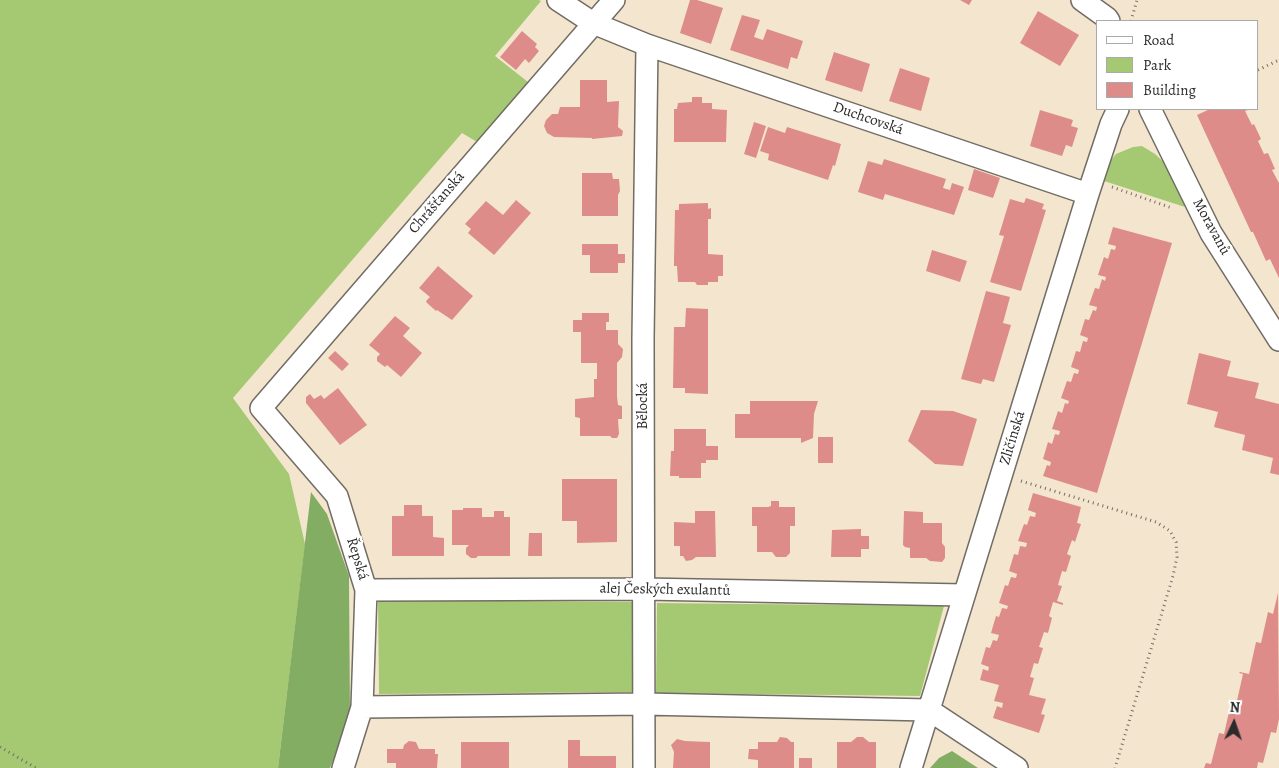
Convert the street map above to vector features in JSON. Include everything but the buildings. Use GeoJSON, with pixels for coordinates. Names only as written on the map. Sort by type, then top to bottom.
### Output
{"type":"FeatureCollection","features":[{"type":"Feature","properties":{"kind":"street","name":"Duchcovská"},"geometry":{"type":"LineString","coordinates":[[558,0],[593,23],[647,45],[1096,189]]}},
{"type":"Feature","properties":{"kind":"street","name":"Chrášťanská"},"geometry":{"type":"LineString","coordinates":[[261,408],[614,0]]}},
{"type":"Feature","properties":{"kind":"street"},"geometry":{"type":"LineString","coordinates":[[1082,0],[1108,20]]}},
{"type":"Feature","properties":{"kind":"street","name":"Bělocká"},"geometry":{"type":"LineString","coordinates":[[644,768],[643,339],[647,45]]}},
{"type":"Feature","properties":{"kind":"street","name":"Zličínská"},"geometry":{"type":"LineString","coordinates":[[911,768],[964,595],[1096,189],[1111,124],[1118,110]]}},
{"type":"Feature","properties":{"kind":"street","name":"Moravanů"},"geometry":{"type":"LineString","coordinates":[[1150,110],[1211,233],[1279,340]]}},
{"type":"Feature","properties":{"kind":"street","name":"Řepská"},"geometry":{"type":"LineString","coordinates":[[261,408],[337,496],[366,590],[362,707],[343,768]]}},
{"type":"Feature","properties":{"kind":"street","name":"alej Českých exulantů"},"geometry":{"type":"LineString","coordinates":[[366,590],[644,589],[964,595]]}},
{"type":"Feature","properties":{"kind":"street"},"geometry":{"type":"LineString","coordinates":[[362,707],[644,704],[929,710],[1017,768]]}},
{"type":"Feature","properties":{"kind":"path"},"geometry":{"type":"LineString","coordinates":[[1132,20],[1137,0]]}},
{"type":"Feature","properties":{"kind":"path"},"geometry":{"type":"LineString","coordinates":[[1259,70],[1279,60]]}},
{"type":"Feature","properties":{"kind":"path"},"geometry":{"type":"LineString","coordinates":[[1096,189],[1181,210]]}},
{"type":"Feature","properties":{"kind":"path"},"geometry":{"type":"LineString","coordinates":[[1016,479],[1156,522],[1170,531],[1176,542],[1173,576],[1115,768]]}},
{"type":"Feature","properties":{"kind":"path"},"geometry":{"type":"LineString","coordinates":[[0,747],[36,768]]}},
{"type":"Feature","properties":{"kind":"green space"},"geometry":{"type":"Polygon","coordinates":[[[0,0],[541,1],[495,56],[528,82],[477,142],[462,133],[233,398],[289,474],[305,544],[278,768],[0,768],[0,0]]]}},
{"type":"Feature","properties":{"kind":"green space"},"geometry":{"type":"Polygon","coordinates":[[[1142,146],[1155,154],[1168,166],[1185,207],[1104,181],[1111,160],[1116,154],[1133,147],[1142,146]]]}},
{"type":"Feature","properties":{"kind":"green space"},"geometry":{"type":"Polygon","coordinates":[[[311,492],[327,514],[349,576],[350,718],[330,768],[278,768],[311,492]]]}},
{"type":"Feature","properties":{"kind":"green space"},"geometry":{"type":"Polygon","coordinates":[[[378,600],[635,602],[632,692],[379,694],[378,600]]]}},
{"type":"Feature","properties":{"kind":"green space"},"geometry":{"type":"Polygon","coordinates":[[[657,603],[944,606],[920,696],[656,693],[657,603]]]}},
{"type":"Feature","properties":{"kind":"green space"},"geometry":{"type":"Polygon","coordinates":[[[952,751],[978,768],[930,768],[939,758],[952,751]]]}}]}
